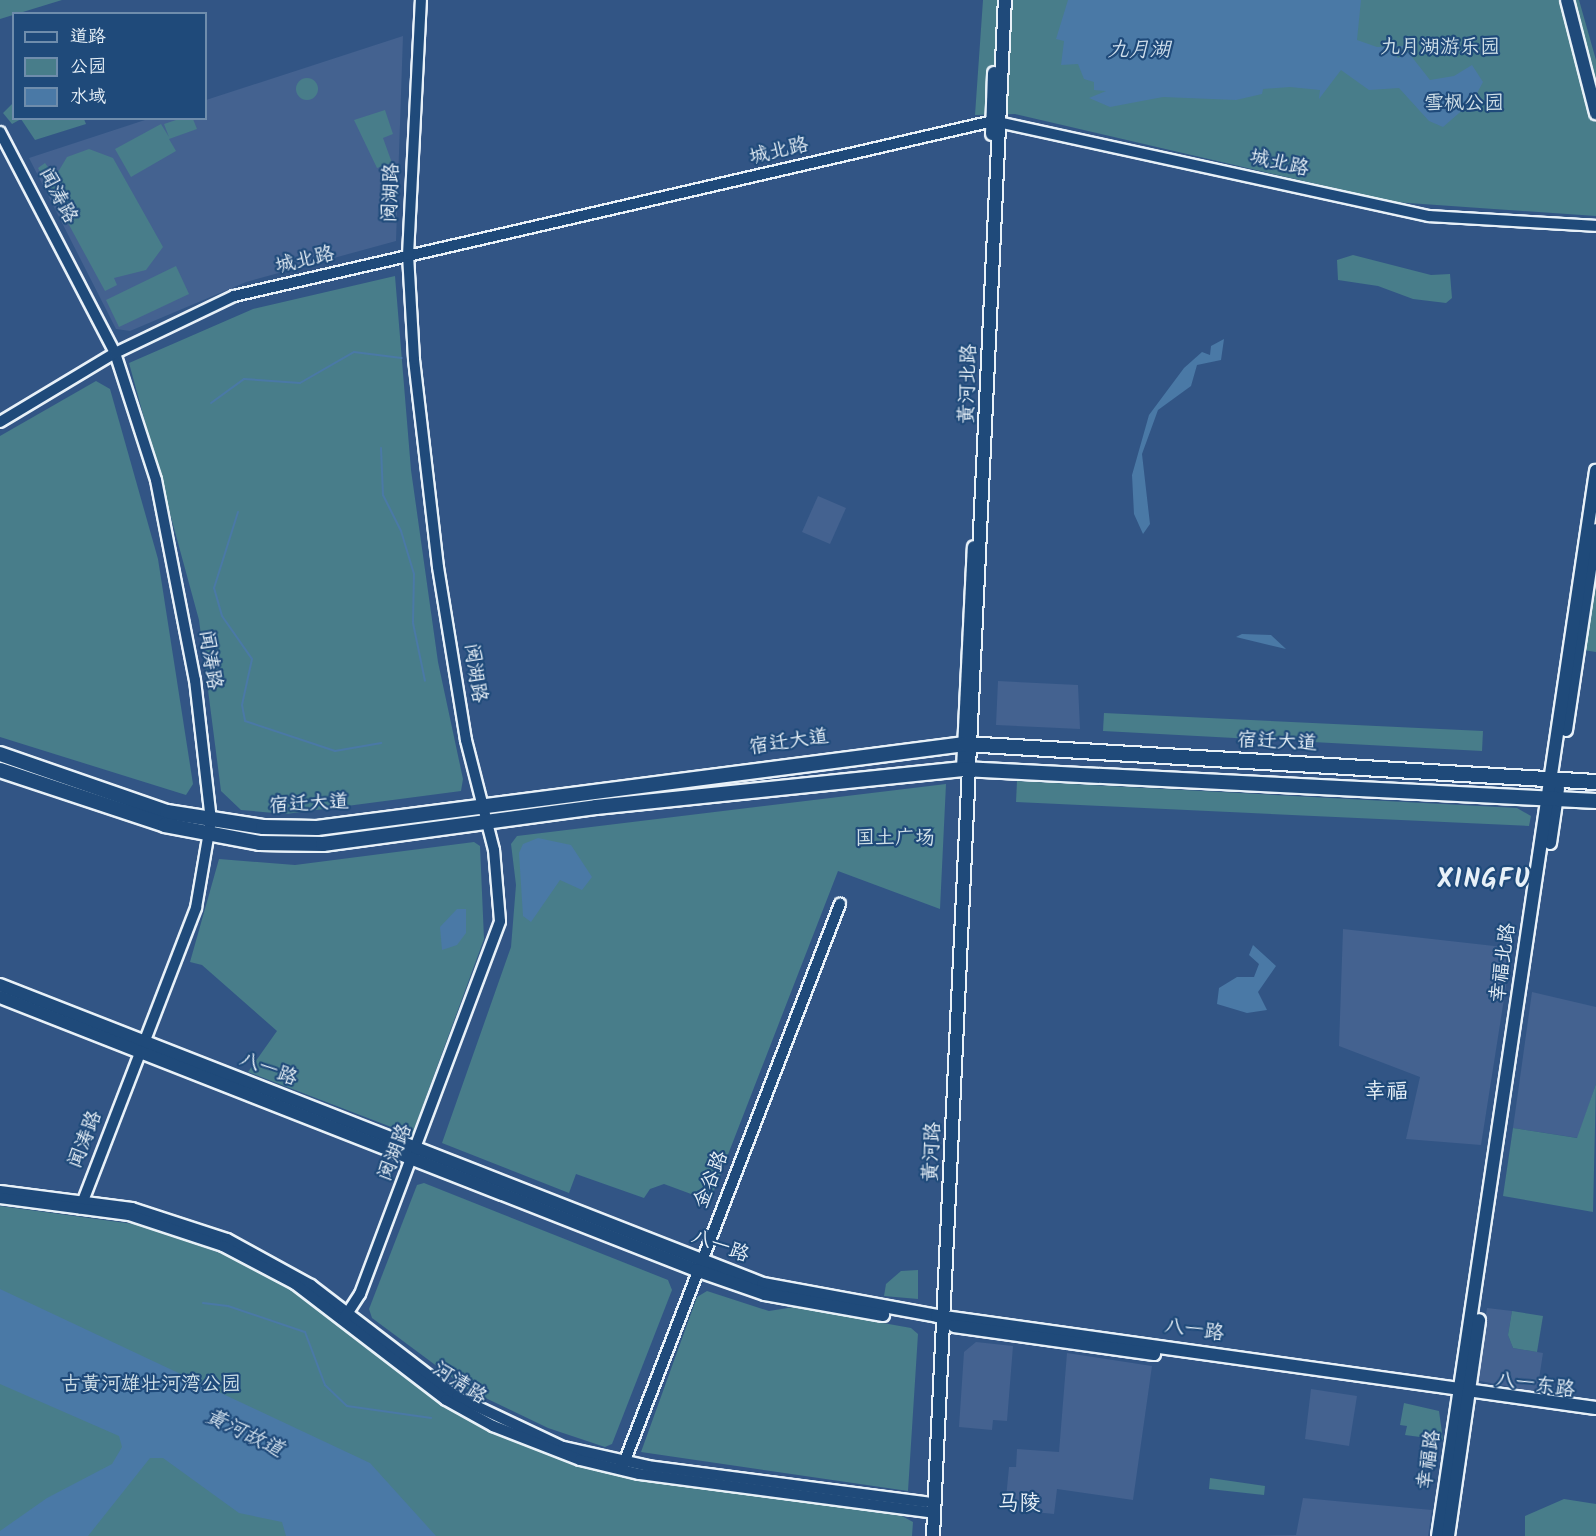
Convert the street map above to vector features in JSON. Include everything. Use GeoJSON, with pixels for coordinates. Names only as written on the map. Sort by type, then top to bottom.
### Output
{"type":"FeatureCollection","features":[{"type":"Feature","properties":{"kind":"main road","name":"黄河北路"},"geometry":{"type":"LineString","coordinates":[[997,0],[997,121]]}},
{"type":"Feature","properties":{"kind":"main road","name":"黄河北路"},"geometry":{"type":"LineString","coordinates":[[967,769],[997,121],[1005,0]]}},
{"type":"Feature","properties":{"kind":"main road"},"geometry":{"type":"LineString","coordinates":[[1567,0],[1596,113]]}},
{"type":"Feature","properties":{"kind":"main road","name":"幸福北路"},"geometry":{"type":"LineString","coordinates":[[1556,777],[1596,471]]}},
{"type":"Feature","properties":{"kind":"main road","name":"幸福北路"},"geometry":{"type":"LineString","coordinates":[[1464,1393],[1556,777],[1596,530]]}},
{"type":"Feature","properties":{"kind":"main road","name":"宿迁大道"},"geometry":{"type":"LineString","coordinates":[[0,754],[167,812],[211,820],[317,828],[969,743],[1556,777],[1596,782]]}},
{"type":"Feature","properties":{"kind":"main road","name":"宿迁大道"},"geometry":{"type":"LineString","coordinates":[[0,770],[209,836],[323,843],[967,769],[1553,797],[1596,801]]}},
{"type":"Feature","properties":{"kind":"main road","name":"黄河路"},"geometry":{"type":"LineString","coordinates":[[926,1536],[941,1320],[967,769]]}},
{"type":"Feature","properties":{"kind":"main road","name":"八一路"},"geometry":{"type":"LineString","coordinates":[[0,985],[141,1048]]}},
{"type":"Feature","properties":{"kind":"main road","name":"八一路"},"geometry":{"type":"LineString","coordinates":[[0,997],[141,1048],[698,1265],[785,1289],[941,1320],[1464,1393]]}},
{"type":"Feature","properties":{"kind":"main road","name":"八一东路"},"geometry":{"type":"LineString","coordinates":[[1464,1393],[1596,1408]]}},
{"type":"Feature","properties":{"kind":"main road","name":"八一东路"},"geometry":{"type":"LineString","coordinates":[[1464,1393],[1596,1415]]}},
{"type":"Feature","properties":{"kind":"main road","name":"幸福路"},"geometry":{"type":"LineString","coordinates":[[1438,1536],[1464,1393]]}},
{"type":"Feature","properties":{"kind":"main road","name":"幸福路"},"geometry":{"type":"LineString","coordinates":[[1448,1536],[1464,1393]]}},
{"type":"Feature","properties":{"kind":"main road","name":"黄河路"},"geometry":{"type":"LineString","coordinates":[[929,1509],[933,1536]]}},
{"type":"Feature","properties":{"kind":"street","name":"阅湖路"},"geometry":{"type":"LineString","coordinates":[[345,1317],[415,1154],[498,932],[499,883],[438,567],[408,255],[421,0]]}},
{"type":"Feature","properties":{"kind":"street","name":"城北路"},"geometry":{"type":"LineString","coordinates":[[0,422],[115,353],[234,296],[997,121],[1425,216],[1596,226]]}},
{"type":"Feature","properties":{"kind":"street","name":"闻涛路"},"geometry":{"type":"LineString","coordinates":[[0,132],[115,353],[156,480],[180,593],[211,820],[196,908],[81,1204]]}},
{"type":"Feature","properties":{"kind":"street","name":"金谷路"},"geometry":{"type":"LineString","coordinates":[[622,1466],[698,1265],[840,904]]}},
{"type":"Feature","properties":{"kind":"street","name":"河清路"},"geometry":{"type":"LineString","coordinates":[[0,1191],[152,1213],[227,1239],[292,1272],[345,1317],[433,1380],[489,1416],[563,1447],[622,1466],[929,1509]]}},
{"type":"Feature","properties":{"kind":"street","name":"河清路"},"geometry":{"type":"LineString","coordinates":[[0,1198],[81,1204]]}},
{"type":"Feature","properties":{"kind":"shaded area"},"geometry":{"type":"Polygon","coordinates":[[[403,36],[396,241],[246,282],[130,331],[116,329],[29,158],[145,120],[207,120],[207,100],[403,36]]]}},
{"type":"Feature","properties":{"kind":"shaded area"},"geometry":{"type":"Polygon","coordinates":[[[818,496],[846,508],[830,544],[802,532],[818,496]]]}},
{"type":"Feature","properties":{"kind":"shaded area"},"geometry":{"type":"Polygon","coordinates":[[[998,681],[1078,685],[1080,729],[996,725],[998,681]]]}},
{"type":"Feature","properties":{"kind":"shaded area"},"geometry":{"type":"Polygon","coordinates":[[[1343,929],[1512,948],[1481,1145],[1406,1139],[1420,1077],[1339,1046],[1343,929]]]}},
{"type":"Feature","properties":{"kind":"shaded area"},"geometry":{"type":"Polygon","coordinates":[[[1532,992],[1596,1007],[1596,1084],[1578,1138],[1513,1128],[1532,992]]]}},
{"type":"Feature","properties":{"kind":"shaded area"},"geometry":{"type":"Polygon","coordinates":[[[1487,1308],[1512,1311],[1508,1335],[1513,1348],[1543,1353],[1537,1392],[1475,1380],[1487,1308]]]}},
{"type":"Feature","properties":{"kind":"shaded area"},"geometry":{"type":"Polygon","coordinates":[[[976,1342],[1013,1346],[1007,1421],[993,1420],[992,1430],[959,1427],[964,1352],[976,1342]]]}},
{"type":"Feature","properties":{"kind":"shaded area"},"geometry":{"type":"Polygon","coordinates":[[[1067,1353],[1152,1366],[1133,1500],[1057,1489],[1054,1514],[1005,1509],[1009,1467],[1016,1467],[1017,1449],[1059,1452],[1067,1353]]]}},
{"type":"Feature","properties":{"kind":"shaded area"},"geometry":{"type":"Polygon","coordinates":[[[1311,1389],[1357,1396],[1349,1446],[1305,1439],[1311,1389]]]}},
{"type":"Feature","properties":{"kind":"shaded area"},"geometry":{"type":"Polygon","coordinates":[[[1303,1498],[1432,1510],[1428,1536],[1240,1536],[1296,1535],[1303,1498]]]}},
{"type":"Feature","properties":{"kind":"green space"},"geometry":{"type":"Polygon","coordinates":[[[0,0],[62,0],[23,12],[12,12],[12,15],[0,19],[0,0]]]}},
{"type":"Feature","properties":{"kind":"green space","name":"雪枫公园"},"geometry":{"type":"Polygon","coordinates":[[[983,0],[1579,0],[1596,60],[1596,216],[1394,202],[1015,114],[975,115],[983,0]]]}},
{"type":"Feature","properties":{"kind":"green space"},"geometry":{"type":"Polygon","coordinates":[[[303,78],[311,78],[318,85],[318,93],[311,100],[303,100],[296,93],[296,85],[303,78]]]}},
{"type":"Feature","properties":{"kind":"green space"},"geometry":{"type":"Polygon","coordinates":[[[12,104],[12,120],[19,120],[12,124],[3,113],[12,104]]]}},
{"type":"Feature","properties":{"kind":"green space"},"geometry":{"type":"Polygon","coordinates":[[[385,110],[393,134],[383,138],[392,163],[377,168],[354,120],[385,110]]]}},
{"type":"Feature","properties":{"kind":"green space"},"geometry":{"type":"Polygon","coordinates":[[[22,120],[84,120],[86,124],[35,140],[22,120]]]}},
{"type":"Feature","properties":{"kind":"green space"},"geometry":{"type":"Polygon","coordinates":[[[176,120],[193,120],[197,129],[169,139],[176,151],[131,177],[115,149],[161,124],[169,137],[164,124],[176,120]]]}},
{"type":"Feature","properties":{"kind":"green space"},"geometry":{"type":"Polygon","coordinates":[[[89,149],[113,158],[163,247],[146,270],[114,278],[117,285],[105,291],[38,168],[45,163],[55,177],[67,157],[89,149]]]}},
{"type":"Feature","properties":{"kind":"green space"},"geometry":{"type":"Polygon","coordinates":[[[1353,255],[1431,275],[1450,274],[1452,298],[1446,303],[1413,299],[1378,286],[1338,280],[1337,260],[1353,255]]]}},
{"type":"Feature","properties":{"kind":"green space"},"geometry":{"type":"Polygon","coordinates":[[[176,266],[189,294],[119,327],[106,300],[176,266]]]}},
{"type":"Feature","properties":{"kind":"green space"},"geometry":{"type":"Polygon","coordinates":[[[395,276],[411,470],[438,662],[463,779],[461,791],[286,814],[241,810],[221,791],[199,620],[129,363],[253,309],[395,276]]]}},
{"type":"Feature","properties":{"kind":"green space"},"geometry":{"type":"Polygon","coordinates":[[[96,381],[110,389],[158,559],[193,784],[186,795],[0,737],[0,436],[96,381]]]}},
{"type":"Feature","properties":{"kind":"green space"},"geometry":{"type":"Polygon","coordinates":[[[1596,564],[1596,652],[1583,650],[1596,564]]]}},
{"type":"Feature","properties":{"kind":"green space"},"geometry":{"type":"Polygon","coordinates":[[[1104,713],[1483,731],[1482,751],[1103,731],[1104,713]]]}},
{"type":"Feature","properties":{"kind":"green space"},"geometry":{"type":"Polygon","coordinates":[[[1017,781],[1517,808],[1531,816],[1529,826],[1016,802],[1017,781]]]}},
{"type":"Feature","properties":{"kind":"green space","name":"国土广场"},"geometry":{"type":"Polygon","coordinates":[[[946,784],[940,909],[838,871],[710,1201],[664,1184],[650,1189],[644,1198],[576,1174],[569,1193],[442,1143],[511,947],[516,885],[511,844],[517,836],[946,784]]]}},
{"type":"Feature","properties":{"kind":"green space"},"geometry":{"type":"Polygon","coordinates":[[[474,842],[480,846],[484,939],[412,1135],[248,1072],[277,1031],[202,965],[190,962],[219,859],[295,865],[474,842]]]}},
{"type":"Feature","properties":{"kind":"green space"},"geometry":{"type":"Polygon","coordinates":[[[1596,1084],[1593,1212],[1503,1196],[1513,1128],[1577,1138],[1596,1084]]]}},
{"type":"Feature","properties":{"kind":"green space"},"geometry":{"type":"Polygon","coordinates":[[[424,1183],[668,1280],[672,1290],[612,1444],[605,1447],[548,1428],[469,1390],[372,1318],[369,1309],[417,1185],[424,1183]]]}},
{"type":"Feature","properties":{"kind":"green space","name":"古黄河雄壮河湾公园"},"geometry":{"type":"Polygon","coordinates":[[[0,1206],[141,1225],[262,1268],[466,1417],[551,1455],[625,1477],[902,1516],[913,1522],[912,1536],[0,1536],[0,1206]]]}},
{"type":"Feature","properties":{"kind":"green space"},"geometry":{"type":"Polygon","coordinates":[[[918,1270],[918,1299],[884,1296],[886,1284],[901,1271],[918,1270]]]}},
{"type":"Feature","properties":{"kind":"green space"},"geometry":{"type":"Polygon","coordinates":[[[707,1291],[769,1311],[794,1307],[911,1328],[918,1334],[908,1491],[641,1452],[697,1297],[707,1291]]]}},
{"type":"Feature","properties":{"kind":"green space"},"geometry":{"type":"Polygon","coordinates":[[[1512,1311],[1543,1316],[1537,1352],[1513,1348],[1508,1335],[1512,1311]]]}},
{"type":"Feature","properties":{"kind":"green space"},"geometry":{"type":"Polygon","coordinates":[[[1404,1403],[1439,1411],[1443,1440],[1405,1435],[1407,1426],[1400,1425],[1404,1403]]]}},
{"type":"Feature","properties":{"kind":"green space"},"geometry":{"type":"Polygon","coordinates":[[[1210,1478],[1265,1486],[1264,1495],[1209,1489],[1210,1478]]]}},
{"type":"Feature","properties":{"kind":"green space"},"geometry":{"type":"Polygon","coordinates":[[[1564,1499],[1596,1504],[1596,1536],[1525,1536],[1525,1516],[1564,1499]]]}},
{"type":"Feature","properties":{"kind":"water","name":"九月湖"},"geometry":{"type":"Polygon","coordinates":[[[1068,0],[1361,0],[1357,40],[1377,47],[1404,46],[1395,54],[1398,58],[1408,52],[1430,80],[1454,76],[1472,65],[1483,82],[1473,101],[1443,127],[1429,121],[1399,88],[1369,90],[1341,70],[1319,99],[1320,90],[1290,87],[1263,89],[1262,94],[1236,100],[1163,97],[1110,107],[1089,98],[1106,91],[1094,90],[1094,82],[1084,79],[1078,64],[1061,65],[1064,41],[1056,39],[1068,0]]]}},
{"type":"Feature","properties":{"kind":"water"},"geometry":{"type":"Polygon","coordinates":[[[1224,339],[1221,360],[1197,365],[1191,386],[1158,410],[1142,454],[1150,524],[1143,534],[1134,514],[1132,475],[1149,415],[1184,368],[1202,352],[1210,355],[1211,346],[1224,339]]]}},
{"type":"Feature","properties":{"kind":"water"},"geometry":{"type":"Polygon","coordinates":[[[1242,634],[1271,635],[1286,649],[1236,637],[1242,634]]]}},
{"type":"Feature","properties":{"kind":"water"},"geometry":{"type":"Polygon","coordinates":[[[538,838],[571,845],[592,877],[582,890],[560,880],[531,922],[523,916],[519,853],[523,844],[538,838]]]}},
{"type":"Feature","properties":{"kind":"water"},"geometry":{"type":"Polygon","coordinates":[[[457,909],[466,909],[466,933],[457,945],[442,950],[440,927],[457,909]]]}},
{"type":"Feature","properties":{"kind":"water"},"geometry":{"type":"Polygon","coordinates":[[[1253,945],[1276,966],[1258,992],[1267,1010],[1247,1013],[1217,1004],[1219,988],[1237,977],[1254,977],[1259,964],[1249,955],[1253,945]]]}},
{"type":"Feature","properties":{"kind":"water","name":"黄河故道"},"geometry":{"type":"Polygon","coordinates":[[[0,1289],[370,1463],[436,1536],[286,1536],[282,1522],[239,1513],[163,1458],[150,1458],[88,1536],[0,1536],[0,1531],[47,1498],[112,1464],[122,1447],[119,1436],[0,1384],[0,1289]]]}},
{"type":"Feature","properties":{"kind":"waterway"},"geometry":{"type":"LineString","coordinates":[[211,403],[244,379],[300,383],[354,352],[402,358]]}},
{"type":"Feature","properties":{"kind":"waterway"},"geometry":{"type":"LineString","coordinates":[[381,448],[383,495],[401,531],[414,574],[413,623],[425,681]]}},
{"type":"Feature","properties":{"kind":"waterway"},"geometry":{"type":"LineString","coordinates":[[238,512],[214,588],[222,616],[252,659],[242,705],[245,721],[335,751],[381,743]]}},
{"type":"Feature","properties":{"kind":"waterway"},"geometry":{"type":"LineString","coordinates":[[203,1303],[228,1306],[305,1332],[325,1385],[347,1406],[431,1418]]}},
{"type":"Feature","properties":{"kind":"district","name":"XINGFU"},"geometry":{"type":"Point","coordinates":[1484,881]}},
{"type":"Feature","properties":{"kind":"district","name":"幸福"},"geometry":{"type":"Point","coordinates":[1386,1093]}},
{"type":"Feature","properties":{"kind":"district","name":"马陵"},"geometry":{"type":"Point","coordinates":[1019,1505]}},
{"type":"Feature","properties":{"kind":"park label","name":"九月湖游乐园"},"geometry":{"type":"Point","coordinates":[1440,48]}}]}
